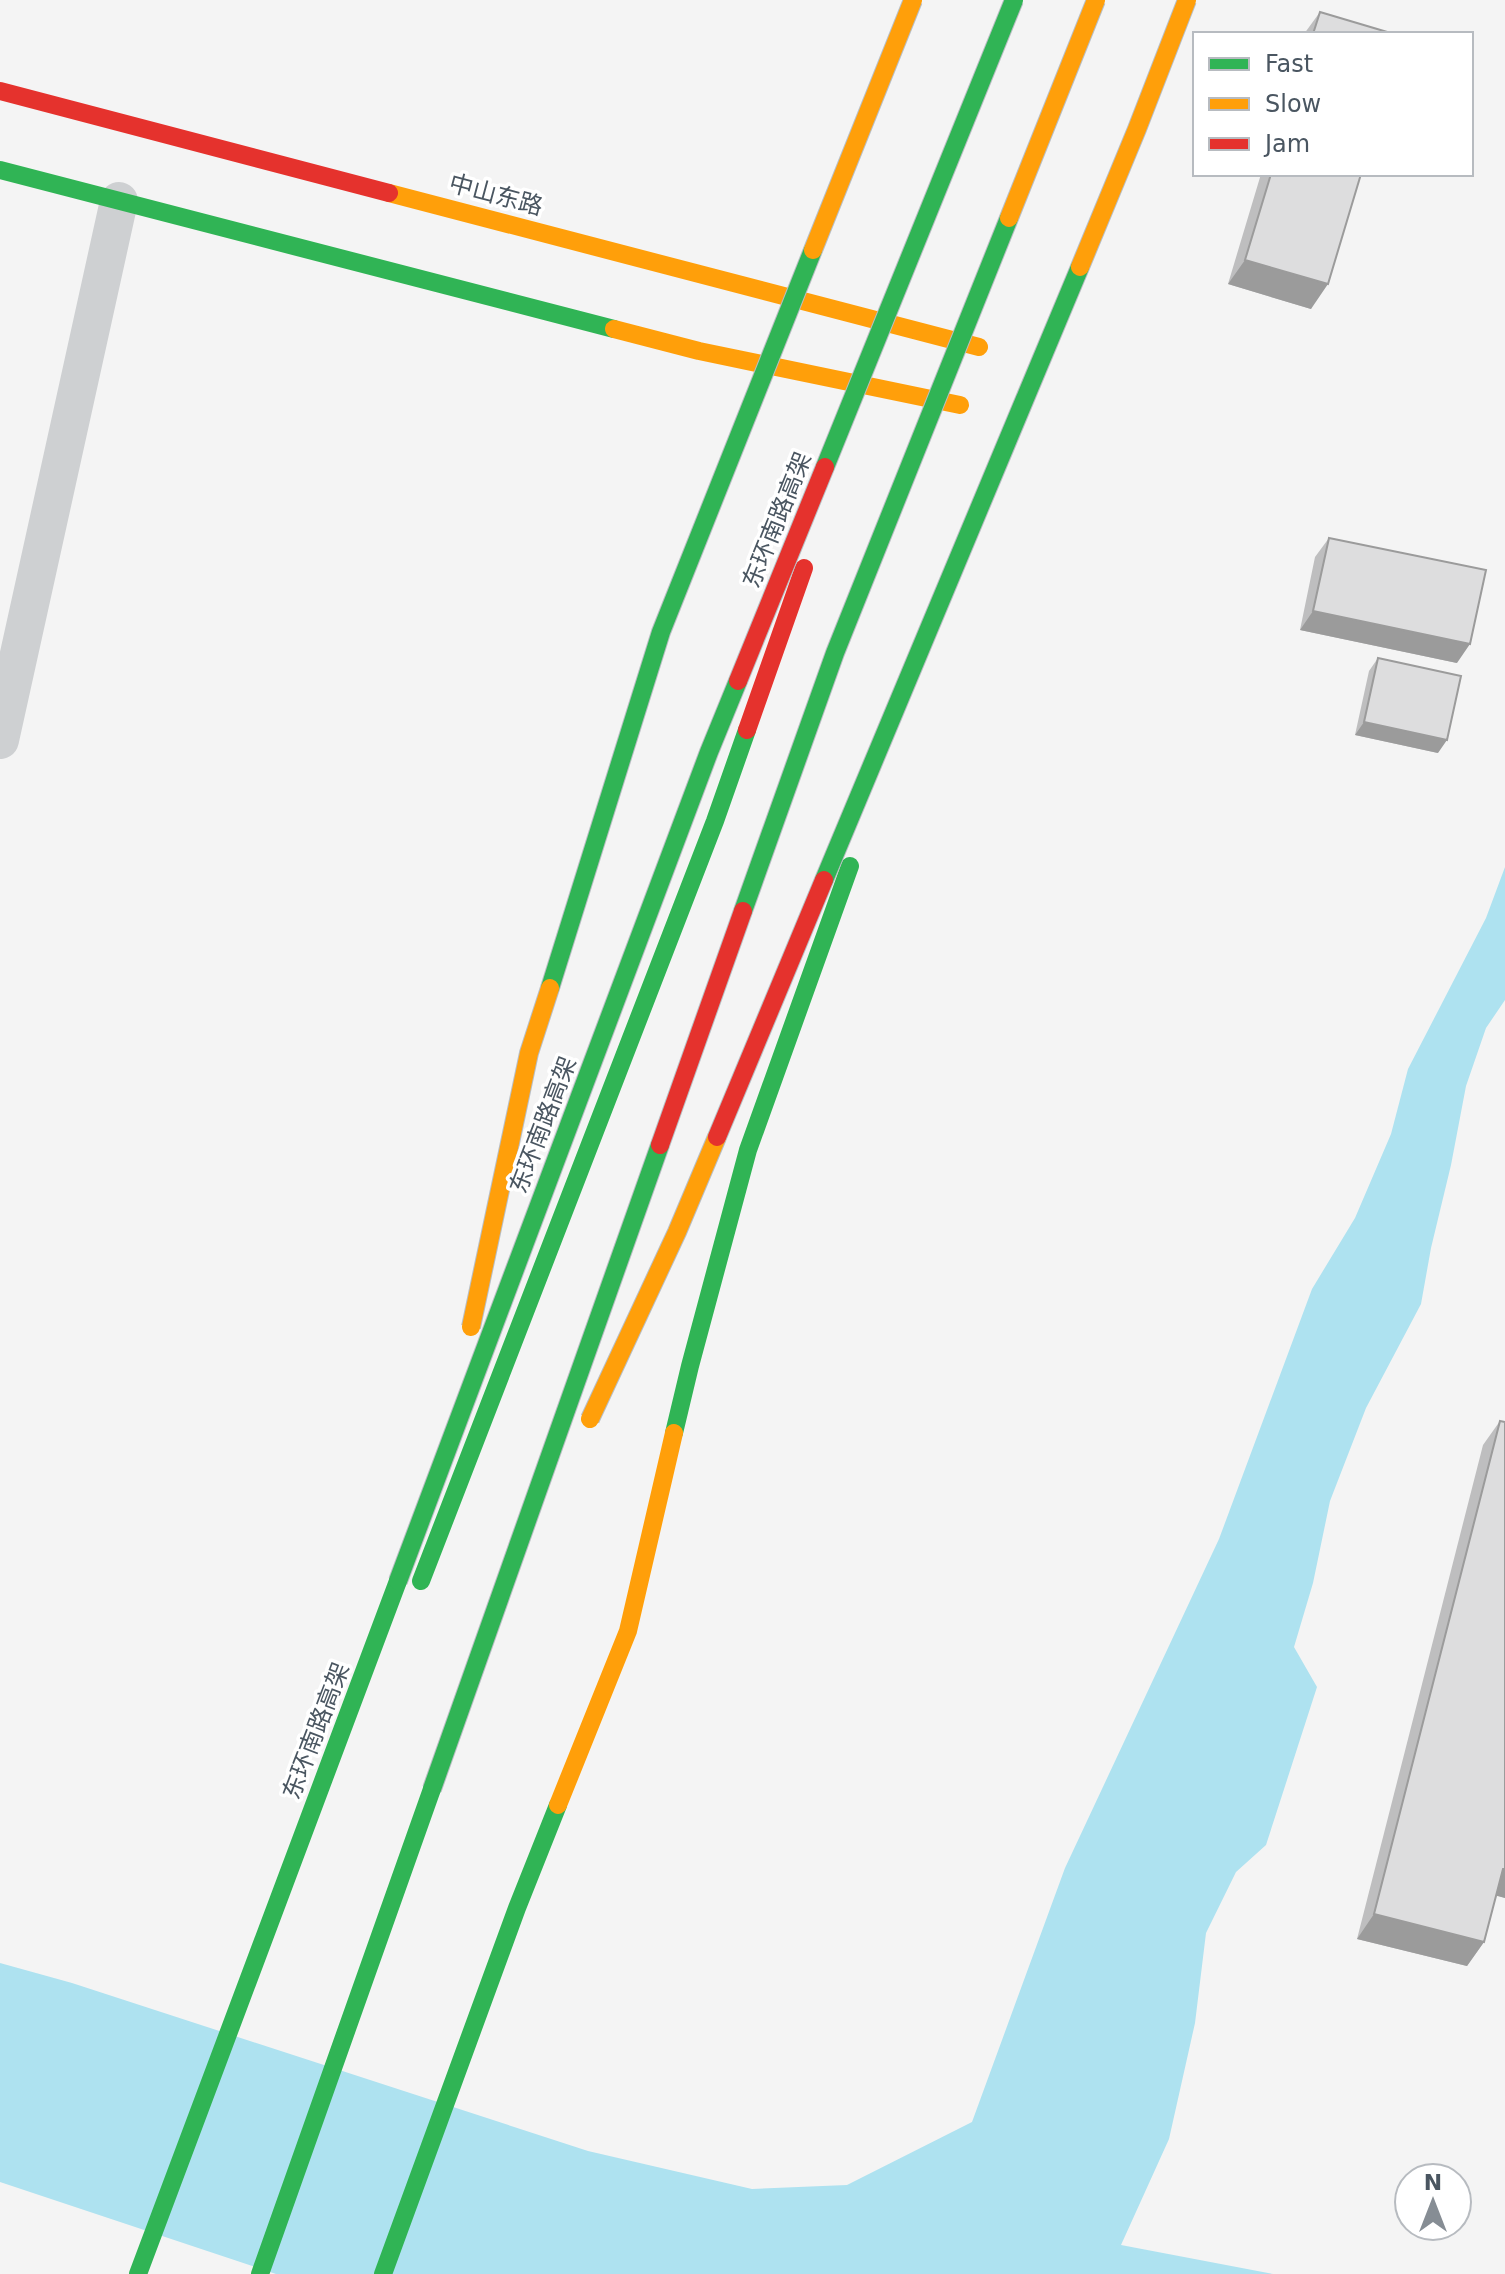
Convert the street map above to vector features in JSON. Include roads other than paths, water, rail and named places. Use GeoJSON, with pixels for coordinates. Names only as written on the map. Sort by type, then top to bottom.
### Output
{"type":"FeatureCollection","features":[{"type":"Feature","properties":{"kind":"main road"},"geometry":{"type":"LineString","coordinates":[[446,1452],[490,1227],[529,1053],[661,632],[913,0]]}},
{"type":"Feature","properties":{"kind":"main road"},"geometry":{"type":"LineString","coordinates":[[414,1599],[715,821],[1002,0]]}},
{"type":"Feature","properties":{"kind":"main road","name":"东环南路高架"},"geometry":{"type":"LineString","coordinates":[[138,2274],[709,752],[1014,0]]}},
{"type":"Feature","properties":{"kind":"main road"},"geometry":{"type":"LineString","coordinates":[[260,2274],[835,653],[1096,0]]}},
{"type":"Feature","properties":{"kind":"main road"},"geometry":{"type":"LineString","coordinates":[[584,1432],[677,1232],[1137,129],[1187,0]]}},
{"type":"Feature","properties":{"kind":"main road","name":"中山东路"},"geometry":{"type":"LineString","coordinates":[[0,91],[979,347]]}},
{"type":"Feature","properties":{"kind":"main road"},"geometry":{"type":"LineString","coordinates":[[383,2274],[517,1908],[628,1631],[690,1366],[748,1150],[1109,150]]}},
{"type":"Feature","properties":{"kind":"main road"},"geometry":{"type":"LineString","coordinates":[[0,170],[699,351],[960,405]]}},
{"type":"Feature","properties":{"kind":"main road"},"geometry":{"type":"LineString","coordinates":[[478,1661],[558,1489]]}},
{"type":"Feature","properties":{"kind":"main road"},"geometry":{"type":"LineString","coordinates":[[155,2274],[345,1773]]}},
{"type":"Feature","properties":{"kind":"street"},"geometry":{"type":"LineString","coordinates":[[0,740],[119,201]]}},
{"type":"Feature","properties":{"kind":"water"},"geometry":{"type":"Polygon","coordinates":[[[1505,867],[1505,1000],[1486,1028],[1466,1086],[1421,1304],[1366,1408],[1330,1501],[1313,1583],[1294,1647],[1317,1687],[1266,1845],[1236,1872],[1206,1933],[1195,2023],[1169,2139],[1121,2245],[1273,2274],[276,2274],[0,2182],[0,1963],[72,1983],[588,2151],[752,2189],[847,2185],[972,2122],[1065,1868],[1219,1539],[1312,1289],[1355,1218],[1391,1134],[1408,1069],[1486,918],[1505,867]]]}}]}
